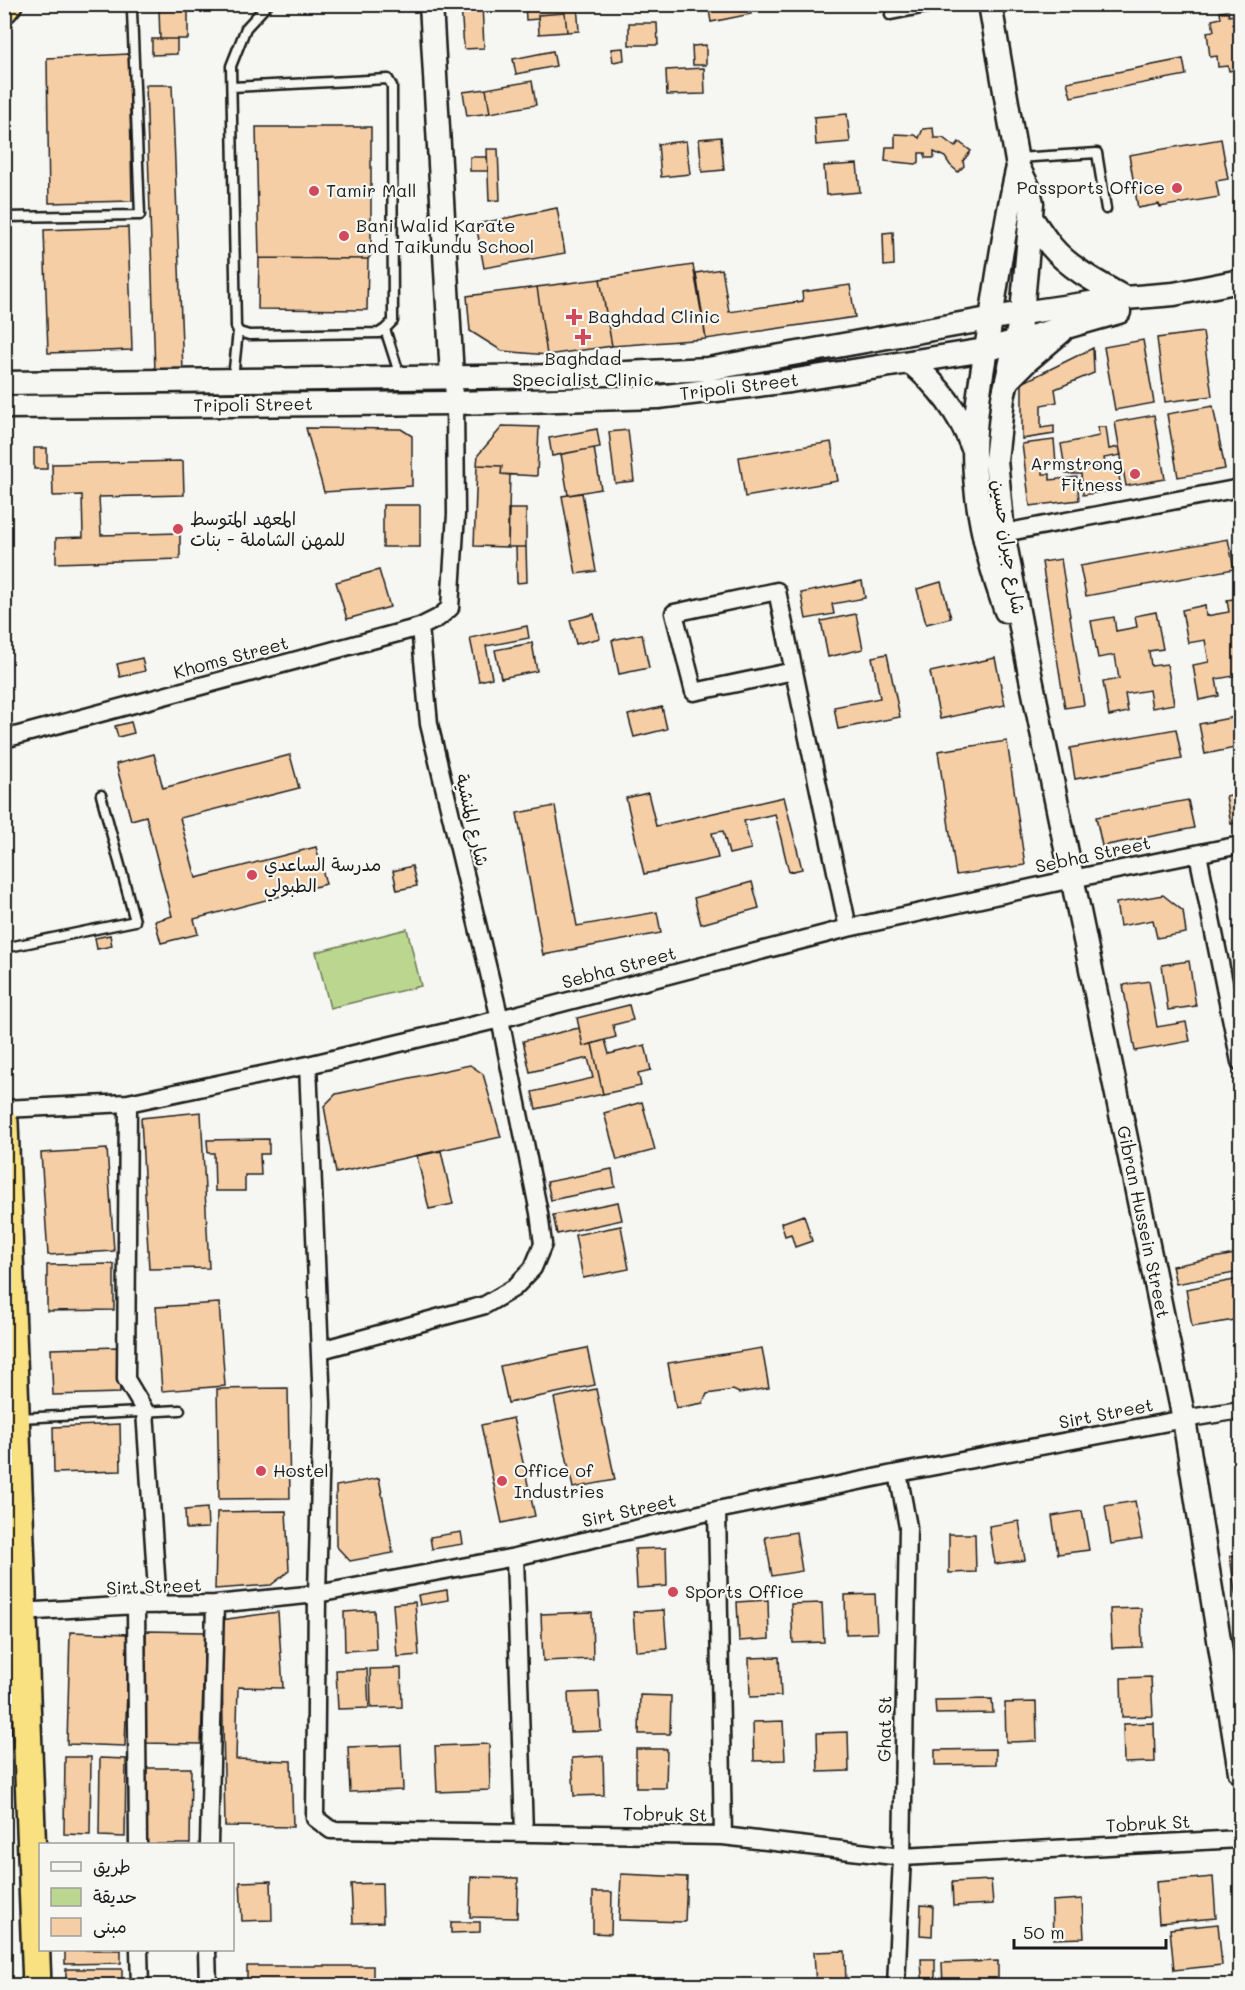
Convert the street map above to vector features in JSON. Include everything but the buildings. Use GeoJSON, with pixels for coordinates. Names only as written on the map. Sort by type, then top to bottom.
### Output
{"type":"FeatureCollection","features":[{"type":"Feature","properties":{"kind":"highway"},"geometry":{"type":"LineString","coordinates":[[4,9],[8,4]]}},
{"type":"Feature","properties":{"kind":"highway"},"geometry":{"type":"LineString","coordinates":[[4,1122],[9,1362],[16,1418],[14,1613],[37,1986]]}},
{"type":"Feature","properties":{"kind":"main road"},"geometry":{"type":"LineString","coordinates":[[430,4],[452,377]]}},
{"type":"Feature","properties":{"kind":"main road"},"geometry":{"type":"LineString","coordinates":[[990,4],[1017,162],[985,350],[974,452],[978,499],[994,535]]}},
{"type":"Feature","properties":{"kind":"main road","name":"شارع جبران حسين"},"geometry":{"type":"LineString","coordinates":[[994,535],[996,460],[1003,398],[1022,313],[1032,219],[1032,203],[1028,187],[1017,162]]}},
{"type":"Feature","properties":{"kind":"main road"},"geometry":{"type":"LineString","coordinates":[[1032,219],[1053,247],[1075,267],[1125,298]]}},
{"type":"Feature","properties":{"kind":"main road"},"geometry":{"type":"LineString","coordinates":[[949,326],[968,313],[984,297],[997,278]]}},
{"type":"Feature","properties":{"kind":"main road","name":"Tripoli Street"},"geometry":{"type":"LineString","coordinates":[[4,383],[566,376],[708,369],[1022,313],[1125,298],[1174,294],[1240,281]]}},
{"type":"Feature","properties":{"kind":"main road","name":"Tripoli Street"},"geometry":{"type":"LineString","coordinates":[[4,406],[455,403],[658,397],[790,381],[985,350],[1130,309],[1174,294]]}},
{"type":"Feature","properties":{"kind":"main road"},"geometry":{"type":"LineString","coordinates":[[1007,381],[1049,341],[1072,324]]}},
{"type":"Feature","properties":{"kind":"main road"},"geometry":{"type":"LineString","coordinates":[[910,362],[938,387],[950,402],[960,418],[974,452]]}},
{"type":"Feature","properties":{"kind":"main road","name":"Gibran Hussein Street"},"geometry":{"type":"LineString","coordinates":[[994,535],[993,574],[1030,674],[1184,1419],[1240,1772]]}},
{"type":"Feature","properties":{"kind":"street"},"geometry":{"type":"LineString","coordinates":[[452,377],[455,403]]}},
{"type":"Feature","properties":{"kind":"street","name":"Khoms Street"},"geometry":{"type":"LineString","coordinates":[[4,739],[420,627],[438,618],[450,608],[452,594],[456,514],[455,403]]}},
{"type":"Feature","properties":{"kind":"street"},"geometry":{"type":"LineString","coordinates":[[994,535],[1240,488]]}},
{"type":"Feature","properties":{"kind":"street"},"geometry":{"type":"LineString","coordinates":[[794,671],[694,692],[674,613],[777,591],[794,671],[848,928]]}},
{"type":"Feature","properties":{"kind":"street","name":"شارع المنشية"},"geometry":{"type":"LineString","coordinates":[[321,1350],[485,1305],[514,1288],[533,1268],[543,1244],[539,1213],[500,1019],[429,724],[420,627]]}},
{"type":"Feature","properties":{"kind":"street","name":"Sebha Street"},"geometry":{"type":"LineString","coordinates":[[4,1109],[128,1103],[308,1065],[500,1019],[848,928],[1240,845]]}},
{"type":"Feature","properties":{"kind":"street"},"geometry":{"type":"LineString","coordinates":[[1198,854],[1240,1056]]}},
{"type":"Feature","properties":{"kind":"street"},"geometry":{"type":"LineString","coordinates":[[308,1065],[322,1404],[317,1594]]}},
{"type":"Feature","properties":{"kind":"street"},"geometry":{"type":"LineString","coordinates":[[128,1103],[126,1379],[145,1411],[158,1605]]}},
{"type":"Feature","properties":{"kind":"street","name":"Sirt Street"},"geometry":{"type":"LineString","coordinates":[[14,1613],[136,1605],[214,1604],[317,1594],[515,1557],[717,1510],[898,1473],[1240,1410]]}},
{"type":"Feature","properties":{"kind":"street","name":"Ghat St"},"geometry":{"type":"LineString","coordinates":[[896,1986],[902,1857],[908,1527],[898,1473]]}},
{"type":"Feature","properties":{"kind":"street"},"geometry":{"type":"LineString","coordinates":[[717,1510],[723,1836]]}},
{"type":"Feature","properties":{"kind":"street"},"geometry":{"type":"LineString","coordinates":[[515,1557],[525,1833]]}},
{"type":"Feature","properties":{"kind":"street","name":"Tobruk St"},"geometry":{"type":"LineString","coordinates":[[317,1594],[315,1818],[331,1830],[723,1836],[902,1857],[1240,1839]]}},
{"type":"Feature","properties":{"kind":"street"},"geometry":{"type":"LineString","coordinates":[[209,1843],[214,1604]]}},
{"type":"Feature","properties":{"kind":"street"},"geometry":{"type":"LineString","coordinates":[[136,1605],[138,1843]]}},
{"type":"Feature","properties":{"kind":"street"},"geometry":{"type":"LineString","coordinates":[[139,1951],[140,1986]]}},
{"type":"Feature","properties":{"kind":"street"},"geometry":{"type":"LineString","coordinates":[[207,1951],[208,1986]]}},
{"type":"Feature","properties":{"kind":"lane"},"geometry":{"type":"LineString","coordinates":[[4,217],[140,214],[132,10],[138,4]]}},
{"type":"Feature","properties":{"kind":"lane"},"geometry":{"type":"LineString","coordinates":[[233,380],[238,331],[236,327],[231,66],[246,28],[268,4]]}},
{"type":"Feature","properties":{"kind":"lane"},"geometry":{"type":"LineString","coordinates":[[890,15],[946,4]]}},
{"type":"Feature","properties":{"kind":"lane"},"geometry":{"type":"LineString","coordinates":[[232,87],[388,79],[392,86],[393,321],[379,333],[249,335],[238,331]]}},
{"type":"Feature","properties":{"kind":"lane"},"geometry":{"type":"LineString","coordinates":[[1017,162],[1097,153],[1106,209]]}},
{"type":"Feature","properties":{"kind":"lane"},"geometry":{"type":"LineString","coordinates":[[385,329],[400,378]]}},
{"type":"Feature","properties":{"kind":"lane"},"geometry":{"type":"LineString","coordinates":[[4,948],[135,921],[101,795]]}},
{"type":"Feature","properties":{"kind":"lane"},"geometry":{"type":"LineString","coordinates":[[16,1418],[180,1410]]}},
{"type":"Feature","properties":{"kind":"green space"},"geometry":{"type":"Polygon","coordinates":[[[407,929],[421,986],[330,1008],[316,952],[407,929]]]}},
{"type":"Feature","properties":{"kind":"place","name":"Passports Office"},"geometry":{"type":"Point","coordinates":[1177,188]}},
{"type":"Feature","properties":{"kind":"place","name":"Tamir Mall"},"geometry":{"type":"Point","coordinates":[314,191]}},
{"type":"Feature","properties":{"kind":"place","name":"Bani Walid Karate and Taikundu School"},"geometry":{"type":"Point","coordinates":[344,236]}},
{"type":"Feature","properties":{"kind":"place","name":"Baghdad Clinic"},"geometry":{"type":"Point","coordinates":[574,317]}},
{"type":"Feature","properties":{"kind":"place","name":"Baghdad Specialist Clinic"},"geometry":{"type":"Point","coordinates":[583,337]}},
{"type":"Feature","properties":{"kind":"place","name":"Armstrong Fitness"},"geometry":{"type":"Point","coordinates":[1135,474]}},
{"type":"Feature","properties":{"kind":"place","name":"المعهد المتوسط للمهن الشاملة - بنات"},"geometry":{"type":"Point","coordinates":[178,529]}},
{"type":"Feature","properties":{"kind":"place","name":"مدرسة الساعدي الطبولي"},"geometry":{"type":"Point","coordinates":[252,875]}},
{"type":"Feature","properties":{"kind":"place","name":"Hostel"},"geometry":{"type":"Point","coordinates":[261,1471]}},
{"type":"Feature","properties":{"kind":"place","name":"Office of Industries"},"geometry":{"type":"Point","coordinates":[502,1481]}},
{"type":"Feature","properties":{"kind":"place","name":"Sports Office"},"geometry":{"type":"Point","coordinates":[673,1592]}}]}
